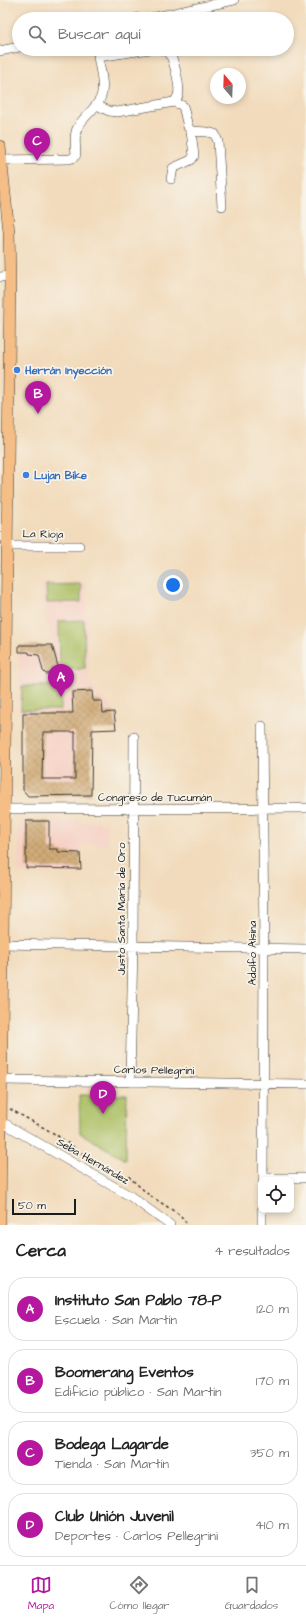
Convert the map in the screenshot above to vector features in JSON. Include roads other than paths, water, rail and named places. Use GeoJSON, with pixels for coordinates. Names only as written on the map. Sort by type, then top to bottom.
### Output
{"type":"FeatureCollection","features":[{"type":"Feature","properties":{"kind":"main road"},"geometry":{"type":"LineString","coordinates":[[0,146],[9,232],[5,277],[3,526],[6,546],[2,655],[0,1225]]}},
{"type":"Feature","properties":{"kind":"street"},"geometry":{"type":"LineString","coordinates":[[179,12],[234,0]]}},
{"type":"Feature","properties":{"kind":"street"},"geometry":{"type":"LineString","coordinates":[[0,51],[12,48]]}},
{"type":"Feature","properties":{"kind":"street"},"geometry":{"type":"LineString","coordinates":[[2,160],[69,159],[76,155],[75,131],[81,121],[97,105],[101,98],[102,86],[98,57],[104,56]]}},
{"type":"Feature","properties":{"kind":"street"},"geometry":{"type":"LineString","coordinates":[[171,56],[174,62],[178,87],[178,96],[174,102]]}},
{"type":"Feature","properties":{"kind":"street"},"geometry":{"type":"LineString","coordinates":[[97,105],[109,111],[117,112],[174,102],[183,106],[188,127],[191,131],[194,156],[190,160],[173,168],[171,179]]}},
{"type":"Feature","properties":{"kind":"street"},"geometry":{"type":"LineString","coordinates":[[191,131],[215,134],[218,142],[222,206]]}},
{"type":"Feature","properties":{"kind":"street","name":"La Rioja"},"geometry":{"type":"LineString","coordinates":[[6,546],[79,546]]}},
{"type":"Feature","properties":{"kind":"street","name":"Adolfo Alsina"},"geometry":{"type":"LineString","coordinates":[[262,726],[264,948],[263,1177]]}},
{"type":"Feature","properties":{"kind":"street","name":"Justo Santa María de Oro"},"geometry":{"type":"LineString","coordinates":[[130,1082],[133,945],[134,737]]}},
{"type":"Feature","properties":{"kind":"street","name":"Congreso de Tucumán"},"geometry":{"type":"LineString","coordinates":[[2,809],[306,808]]}},
{"type":"Feature","properties":{"kind":"street"},"geometry":{"type":"LineString","coordinates":[[2,944],[306,949]]}},
{"type":"Feature","properties":{"kind":"street","name":"Carlos Pellegrini"},"geometry":{"type":"LineString","coordinates":[[1,1080],[306,1084]]}},
{"type":"Feature","properties":{"kind":"street","name":"Seba Hernández"},"geometry":{"type":"LineString","coordinates":[[0,1121],[130,1196],[170,1225]]}},
{"type":"Feature","properties":{"kind":"street"},"geometry":{"type":"LineString","coordinates":[[294,1178],[306,1178]]}},
{"type":"Feature","properties":{"kind":"street"},"geometry":{"type":"LineString","coordinates":[[262,1213],[262,1225]]}},
{"type":"Feature","properties":{"kind":"place","name":"Bodega Lagarde"},"geometry":{"type":"Point","coordinates":[37,161]}},
{"type":"Feature","properties":{"kind":"place","name":"Herrán Inyección"},"geometry":{"type":"Point","coordinates":[17,370]}},
{"type":"Feature","properties":{"kind":"place","name":"Boomerang Eventos"},"geometry":{"type":"Point","coordinates":[38,414]}},
{"type":"Feature","properties":{"kind":"place","name":"Lujan Bike"},"geometry":{"type":"Point","coordinates":[26,475]}},
{"type":"Feature","properties":{"kind":"place","name":"Instituto San Pablo 78-P"},"geometry":{"type":"Point","coordinates":[61,697]}},
{"type":"Feature","properties":{"kind":"place","name":"Club Unión Juvenil"},"geometry":{"type":"Point","coordinates":[103,1114]}}]}
